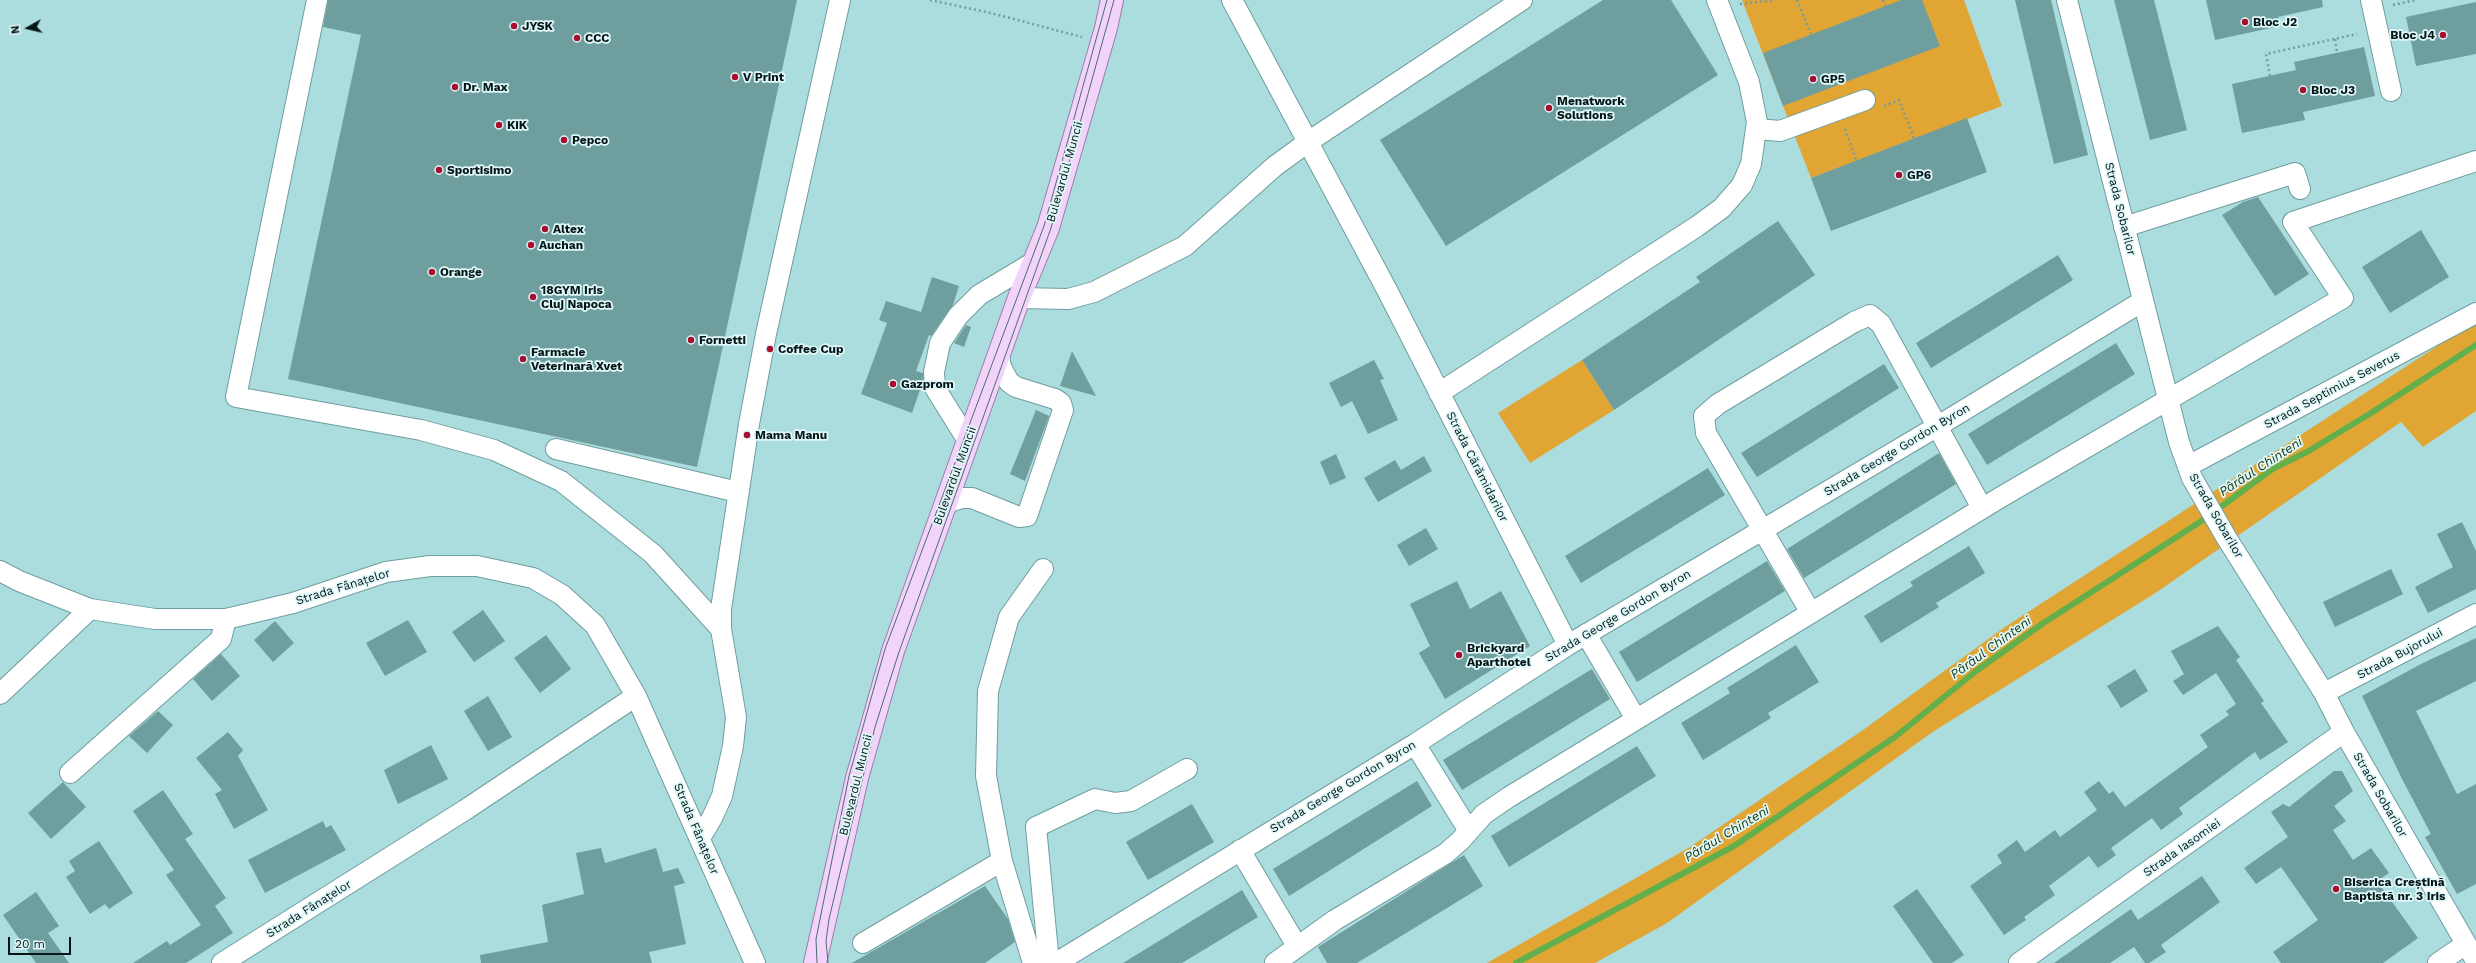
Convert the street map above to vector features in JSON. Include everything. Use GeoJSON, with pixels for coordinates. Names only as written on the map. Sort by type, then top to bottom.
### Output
{"type":"FeatureCollection","features":[{"type":"Feature","properties":{"kind":"main road","name":"Bulevardul Muncii"},"geometry":{"type":"LineString","coordinates":[[820,957],[855,786],[893,651],[1019,298],[1048,228],[1113,5]]}},
{"type":"Feature","properties":{"kind":"street"},"geometry":{"type":"LineString","coordinates":[[317,0],[236,396],[421,430],[494,450],[561,481],[652,554],[721,629]]}},
{"type":"Feature","properties":{"kind":"street"},"geometry":{"type":"LineString","coordinates":[[700,838],[712,818],[722,796],[733,746],[735,706],[721,629],[721,609],[738,492],[766,334],[840,0]]}},
{"type":"Feature","properties":{"kind":"street","name":"Strada Cărămidarilor"},"geometry":{"type":"LineString","coordinates":[[1232,0],[1387,290],[1568,644]]}},
{"type":"Feature","properties":{"kind":"street"},"geometry":{"type":"LineString","coordinates":[[1019,298],[1068,299],[1094,292],[1185,246],[1275,166],[1308,142],[1522,0]]}},
{"type":"Feature","properties":{"kind":"street","name":"Strada Sobarilor"},"geometry":{"type":"LineString","coordinates":[[2067,0],[2168,401],[2179,442],[2198,490],[2324,693],[2344,732],[2476,961]]}},
{"type":"Feature","properties":{"kind":"street"},"geometry":{"type":"LineString","coordinates":[[2371,0],[2391,91]]}},
{"type":"Feature","properties":{"kind":"street"},"geometry":{"type":"LineString","coordinates":[[1439,393],[1696,228],[1722,208],[1742,185],[1751,164],[1757,129],[1755,107],[1749,82],[1719,5]]}},
{"type":"Feature","properties":{"kind":"street"},"geometry":{"type":"LineString","coordinates":[[1757,129],[1780,131],[1872,104]]}},
{"type":"Feature","properties":{"kind":"street"},"geometry":{"type":"LineString","coordinates":[[1275,963],[1335,920],[1445,854],[1484,814],[1509,797],[1982,508],[2343,298],[2293,222],[2476,161]]}},
{"type":"Feature","properties":{"kind":"street"},"geometry":{"type":"LineString","coordinates":[[2124,227],[2296,173],[2300,189]]}},
{"type":"Feature","properties":{"kind":"street"},"geometry":{"type":"LineString","coordinates":[[968,441],[935,388],[934,372],[940,343],[958,316],[979,296],[1034,262]]}},
{"type":"Feature","properties":{"kind":"street","name":"Strada George Gordon Byron"},"geometry":{"type":"LineString","coordinates":[[1056,963],[1415,744],[1568,644],[1938,426],[2143,301]]}},
{"type":"Feature","properties":{"kind":"street","name":"Strada Septimius Severus"},"geometry":{"type":"LineString","coordinates":[[2188,466],[2476,313]]}},
{"type":"Feature","properties":{"kind":"street"},"geometry":{"type":"LineString","coordinates":[[1811,612],[1761,531],[1706,433],[1704,416],[1718,404],[1847,326],[1870,315],[1881,324],[1982,508]]}},
{"type":"Feature","properties":{"kind":"street"},"geometry":{"type":"LineString","coordinates":[[946,503],[962,498],[972,498],[1019,516],[1027,516],[1063,410],[1061,403],[1055,399],[1016,387],[1009,382],[1001,367],[999,356]]}},
{"type":"Feature","properties":{"kind":"street"},"geometry":{"type":"LineString","coordinates":[[556,449],[738,492]]}},
{"type":"Feature","properties":{"kind":"street","name":"Strada Fânațelor"},"geometry":{"type":"LineString","coordinates":[[0,571],[19,581],[90,609],[155,618],[226,619],[293,603],[386,572],[430,566],[477,566],[533,578],[562,595],[595,625],[636,696],[755,963]]}},
{"type":"Feature","properties":{"kind":"street"},"geometry":{"type":"LineString","coordinates":[[1033,963],[1002,861],[986,776],[988,691],[1009,617],[1043,569]]}},
{"type":"Feature","properties":{"kind":"street"},"geometry":{"type":"LineString","coordinates":[[0,694],[90,609]]}},
{"type":"Feature","properties":{"kind":"street","name":"Strada Bujorului"},"geometry":{"type":"LineString","coordinates":[[2324,693],[2476,614]]}},
{"type":"Feature","properties":{"kind":"street"},"geometry":{"type":"LineString","coordinates":[[70,773],[221,639],[226,619]]}},
{"type":"Feature","properties":{"kind":"street"},"geometry":{"type":"LineString","coordinates":[[1586,634],[1636,720]]}},
{"type":"Feature","properties":{"kind":"street","name":"Strada Fânațelor"},"geometry":{"type":"LineString","coordinates":[[222,963],[465,810],[636,696]]}},
{"type":"Feature","properties":{"kind":"street","name":"Strada Iasomiei"},"geometry":{"type":"LineString","coordinates":[[2019,963],[2344,732]]}},
{"type":"Feature","properties":{"kind":"street"},"geometry":{"type":"LineString","coordinates":[[1415,744],[1469,831]]}},
{"type":"Feature","properties":{"kind":"street"},"geometry":{"type":"LineString","coordinates":[[1049,963],[1036,827],[1095,799],[1115,803],[1131,801],[1187,769]]}},
{"type":"Feature","properties":{"kind":"street"},"geometry":{"type":"LineString","coordinates":[[1240,850],[1297,946]]}},
{"type":"Feature","properties":{"kind":"street"},"geometry":{"type":"LineString","coordinates":[[863,943],[1002,861]]}},
{"type":"Feature","properties":{"kind":"street"},"geometry":{"type":"LineString","coordinates":[[2438,963],[2466,944]]}},
{"type":"Feature","properties":{"kind":"path"},"geometry":{"type":"LineString","coordinates":[[930,0],[990,13],[1102,43]]}},
{"type":"Feature","properties":{"kind":"path"},"geometry":{"type":"LineString","coordinates":[[1719,5],[1775,0]]}},
{"type":"Feature","properties":{"kind":"path"},"geometry":{"type":"LineString","coordinates":[[1797,0],[1811,34]]}},
{"type":"Feature","properties":{"kind":"path"},"geometry":{"type":"LineString","coordinates":[[1883,0],[1885,6]]}},
{"type":"Feature","properties":{"kind":"path"},"geometry":{"type":"LineString","coordinates":[[2270,76],[2266,54],[2377,30]]}},
{"type":"Feature","properties":{"kind":"path"},"geometry":{"type":"LineString","coordinates":[[2335,39],[2337,52]]}},
{"type":"Feature","properties":{"kind":"path"},"geometry":{"type":"LineString","coordinates":[[1872,104],[1900,100],[1914,138]]}},
{"type":"Feature","properties":{"kind":"shaded area"},"geometry":{"type":"Polygon","coordinates":[[[1742,0],[1964,0],[2002,106],[1811,178],[1742,0]]]}},
{"type":"Feature","properties":{"kind":"shaded area"},"geometry":{"type":"Polygon","coordinates":[[[2476,321],[2476,411],[2423,447],[2401,422],[2157,592],[1934,731],[1667,923],[1595,963],[1487,963],[1690,847],[1863,730],[2005,627],[2476,321]]]}},
{"type":"Feature","properties":{"kind":"shaded area"},"geometry":{"type":"Polygon","coordinates":[[[1582,360],[1614,410],[1530,463],[1498,413],[1582,360]]]}},
{"type":"Feature","properties":{"kind":"building","name":"Auchan"},"geometry":{"type":"Polygon","coordinates":[[[328,0],[797,0],[697,467],[288,379],[361,35],[323,27],[328,0]]]}},
{"type":"Feature","properties":{"kind":"building","name":"Menatwork Solutions"},"geometry":{"type":"Polygon","coordinates":[[[1603,0],[1671,0],[1718,75],[1446,246],[1380,140],[1603,0]]]}},
{"type":"Feature","properties":{"kind":"building","name":"GP5"},"geometry":{"type":"Polygon","coordinates":[[[1901,0],[1922,0],[1940,46],[1783,106],[1763,53],[1901,0]]]}},
{"type":"Feature","properties":{"kind":"building"},"geometry":{"type":"Polygon","coordinates":[[[2015,0],[2051,0],[2088,155],[2054,164],[2015,0]]]}},
{"type":"Feature","properties":{"kind":"building"},"geometry":{"type":"Polygon","coordinates":[[[2114,0],[2154,0],[2187,130],[2150,140],[2114,0]]]}},
{"type":"Feature","properties":{"kind":"building","name":"Bloc J2"},"geometry":{"type":"Polygon","coordinates":[[[2206,0],[2322,0],[2323,7],[2278,17],[2280,26],[2215,40],[2206,0]]]}},
{"type":"Feature","properties":{"kind":"building","name":"Bloc J4"},"geometry":{"type":"Polygon","coordinates":[[[2476,2],[2476,54],[2416,66],[2406,17],[2476,2]]]}},
{"type":"Feature","properties":{"kind":"building","name":"Bloc J3"},"geometry":{"type":"Polygon","coordinates":[[[2364,47],[2375,96],[2303,112],[2305,120],[2242,133],[2232,84],[2296,70],[2294,62],[2364,47]]]}},
{"type":"Feature","properties":{"kind":"building","name":"GP6"},"geometry":{"type":"Polygon","coordinates":[[[1967,118],[1987,172],[1831,231],[1811,178],[1967,118]]]}},
{"type":"Feature","properties":{"kind":"building"},"geometry":{"type":"Polygon","coordinates":[[[2258,197],[2309,274],[2275,296],[2222,215],[2243,202],[2258,197]]]}},
{"type":"Feature","properties":{"kind":"building"},"geometry":{"type":"Polygon","coordinates":[[[1778,221],[1815,275],[1614,410],[1582,360],[1700,282],[1696,277],[1778,221]]]}},
{"type":"Feature","properties":{"kind":"building"},"geometry":{"type":"Polygon","coordinates":[[[2421,230],[2449,277],[2390,313],[2362,267],[2421,230]]]}},
{"type":"Feature","properties":{"kind":"building"},"geometry":{"type":"Polygon","coordinates":[[[2058,255],[2073,280],[1931,368],[1916,343],[2058,255]]]}},
{"type":"Feature","properties":{"kind":"building"},"geometry":{"type":"Polygon","coordinates":[[[932,277],[959,286],[953,305],[931,336],[929,335],[916,371],[923,373],[923,381],[912,413],[861,394],[887,323],[879,320],[886,301],[921,312],[932,277]]]}},
{"type":"Feature","properties":{"kind":"building"},"geometry":{"type":"Polygon","coordinates":[[[966,325],[971,327],[964,347],[954,343],[966,325]]]}},
{"type":"Feature","properties":{"kind":"building"},"geometry":{"type":"Polygon","coordinates":[[[2116,343],[2135,374],[1987,465],[1968,434],[2116,343]]]}},
{"type":"Feature","properties":{"kind":"building"},"geometry":{"type":"Polygon","coordinates":[[[1072,351],[1096,396],[1060,386],[1072,351]]]}},
{"type":"Feature","properties":{"kind":"building"},"geometry":{"type":"Polygon","coordinates":[[[1374,360],[1384,379],[1380,380],[1398,420],[1368,434],[1352,401],[1341,407],[1329,383],[1374,360]]]}},
{"type":"Feature","properties":{"kind":"building"},"geometry":{"type":"Polygon","coordinates":[[[1884,364],[1899,388],[1757,477],[1741,453],[1884,364]]]}},
{"type":"Feature","properties":{"kind":"building"},"geometry":{"type":"Polygon","coordinates":[[[1036,410],[1049,416],[1025,481],[1010,474],[1036,410]]]}},
{"type":"Feature","properties":{"kind":"building"},"geometry":{"type":"Polygon","coordinates":[[[1939,453],[1956,484],[1804,578],[1787,549],[1939,453]]]}},
{"type":"Feature","properties":{"kind":"building"},"geometry":{"type":"Polygon","coordinates":[[[1336,454],[1346,478],[1330,485],[1320,462],[1336,454]]]}},
{"type":"Feature","properties":{"kind":"building"},"geometry":{"type":"Polygon","coordinates":[[[1424,456],[1432,471],[1378,502],[1364,478],[1395,460],[1401,470],[1424,456]]]}},
{"type":"Feature","properties":{"kind":"building"},"geometry":{"type":"Polygon","coordinates":[[[1708,468],[1725,495],[1581,583],[1565,556],[1708,468]]]}},
{"type":"Feature","properties":{"kind":"building"},"geometry":{"type":"Polygon","coordinates":[[[2462,522],[2476,551],[2476,589],[2428,613],[2415,587],[2453,567],[2437,534],[2462,522]]]}},
{"type":"Feature","properties":{"kind":"building"},"geometry":{"type":"Polygon","coordinates":[[[1426,528],[1438,549],[1409,566],[1397,545],[1426,528]]]}},
{"type":"Feature","properties":{"kind":"building"},"geometry":{"type":"Polygon","coordinates":[[[1969,546],[1985,573],[1936,603],[1939,607],[1881,643],[1864,616],[1913,586],[1910,582],[1969,546]]]}},
{"type":"Feature","properties":{"kind":"building"},"geometry":{"type":"Polygon","coordinates":[[[1767,561],[1785,591],[1637,682],[1619,652],[1767,561]]]}},
{"type":"Feature","properties":{"kind":"building"},"geometry":{"type":"Polygon","coordinates":[[[2391,569],[2403,594],[2335,627],[2323,602],[2391,569]]]}},
{"type":"Feature","properties":{"kind":"building"},"geometry":{"type":"Polygon","coordinates":[[[1457,581],[1470,609],[1501,591],[1530,646],[1445,699],[1419,653],[1430,646],[1410,604],[1457,581]]]}},
{"type":"Feature","properties":{"kind":"building"},"geometry":{"type":"Polygon","coordinates":[[[483,610],[505,641],[474,662],[452,632],[483,610]]]}},
{"type":"Feature","properties":{"kind":"building"},"geometry":{"type":"Polygon","coordinates":[[[408,620],[427,652],[385,676],[366,643],[408,620]]]}},
{"type":"Feature","properties":{"kind":"building"},"geometry":{"type":"Polygon","coordinates":[[[275,621],[294,643],[273,662],[254,640],[275,621]]]}},
{"type":"Feature","properties":{"kind":"building"},"geometry":{"type":"Polygon","coordinates":[[[2218,626],[2240,657],[2236,660],[2264,701],[2261,703],[2288,742],[2260,760],[2255,752],[2179,808],[2183,814],[2161,830],[2152,818],[2111,848],[2116,855],[2098,868],[2089,856],[2049,886],[2055,895],[2024,917],[2026,920],[2004,935],[1970,886],[2002,863],[1997,855],[2017,840],[2025,852],[2055,830],[2060,837],[2097,810],[2084,792],[2099,781],[2109,794],[2113,791],[2125,807],[2208,747],[2200,735],[2229,715],[2226,711],[2236,704],[2216,673],[2183,695],[2173,681],[2184,674],[2171,651],[2218,626]]]}},
{"type":"Feature","properties":{"kind":"building"},"geometry":{"type":"Polygon","coordinates":[[[546,635],[571,669],[540,693],[514,658],[546,635]]]}},
{"type":"Feature","properties":{"kind":"building"},"geometry":{"type":"Polygon","coordinates":[[[2476,638],[2476,681],[2416,711],[2457,794],[2476,784],[2476,884],[2457,894],[2425,837],[2431,834],[2402,779],[2362,696],[2421,664],[2476,638]]]}},
{"type":"Feature","properties":{"kind":"building"},"geometry":{"type":"Polygon","coordinates":[[[1796,645],[1819,682],[1768,713],[1771,718],[1703,760],[1681,723],[1730,693],[1727,688],[1796,645]]]}},
{"type":"Feature","properties":{"kind":"building"},"geometry":{"type":"Polygon","coordinates":[[[221,654],[240,676],[212,701],[193,679],[221,654]]]}},
{"type":"Feature","properties":{"kind":"building"},"geometry":{"type":"Polygon","coordinates":[[[1592,669],[1610,699],[1462,790],[1443,760],[1592,669]]]}},
{"type":"Feature","properties":{"kind":"building"},"geometry":{"type":"Polygon","coordinates":[[[2135,669],[2148,691],[2121,708],[2107,686],[2135,669]]]}},
{"type":"Feature","properties":{"kind":"building"},"geometry":{"type":"Polygon","coordinates":[[[488,696],[512,737],[488,751],[464,711],[488,696]]]}},
{"type":"Feature","properties":{"kind":"building"},"geometry":{"type":"Polygon","coordinates":[[[158,711],[173,725],[147,753],[129,736],[158,711]]]}},
{"type":"Feature","properties":{"kind":"building"},"geometry":{"type":"Polygon","coordinates":[[[228,732],[243,750],[238,756],[268,810],[234,829],[215,794],[222,790],[196,758],[228,732]]]}},
{"type":"Feature","properties":{"kind":"building"},"geometry":{"type":"Polygon","coordinates":[[[431,745],[448,779],[398,804],[384,770],[431,745]]]}},
{"type":"Feature","properties":{"kind":"building"},"geometry":{"type":"Polygon","coordinates":[[[1637,746],[1656,776],[1509,867],[1491,836],[1637,746]]]}},
{"type":"Feature","properties":{"kind":"building"},"geometry":{"type":"Polygon","coordinates":[[[2334,771],[2342,771],[2353,791],[2334,806],[2346,821],[2333,830],[2353,860],[2371,848],[2389,873],[2377,881],[2418,938],[2383,963],[2281,963],[2273,952],[2318,920],[2281,867],[2256,884],[2244,868],[2288,837],[2271,812],[2283,804],[2289,807],[2334,771]]]}},
{"type":"Feature","properties":{"kind":"building"},"geometry":{"type":"Polygon","coordinates":[[[1417,781],[1432,806],[1289,896],[1273,869],[1417,781]]]}},
{"type":"Feature","properties":{"kind":"building"},"geometry":{"type":"Polygon","coordinates":[[[63,782],[86,807],[51,839],[28,813],[63,782]]]}},
{"type":"Feature","properties":{"kind":"building"},"geometry":{"type":"Polygon","coordinates":[[[163,790],[193,834],[185,839],[226,898],[215,906],[233,933],[186,963],[133,963],[167,941],[170,945],[201,925],[166,875],[174,870],[133,811],[163,790]]]}},
{"type":"Feature","properties":{"kind":"building"},"geometry":{"type":"Polygon","coordinates":[[[1192,804],[1214,842],[1148,880],[1126,842],[1192,804]]]}},
{"type":"Feature","properties":{"kind":"building"},"geometry":{"type":"Polygon","coordinates":[[[323,821],[326,828],[331,825],[346,850],[265,893],[248,860],[323,821]]]}},
{"type":"Feature","properties":{"kind":"building"},"geometry":{"type":"Polygon","coordinates":[[[99,841],[133,893],[109,909],[105,904],[90,914],[66,877],[75,871],[69,861],[99,841]]]}},
{"type":"Feature","properties":{"kind":"building"},"geometry":{"type":"Polygon","coordinates":[[[601,848],[605,863],[656,848],[663,872],[678,868],[685,883],[674,886],[686,944],[649,952],[652,963],[481,963],[480,955],[548,942],[542,905],[584,894],[576,853],[601,848]]]}},
{"type":"Feature","properties":{"kind":"building"},"geometry":{"type":"Polygon","coordinates":[[[1464,855],[1483,886],[1357,963],[1327,963],[1318,947],[1464,855]]]}},
{"type":"Feature","properties":{"kind":"building"},"geometry":{"type":"Polygon","coordinates":[[[2202,876],[2220,902],[2161,945],[2166,952],[2149,963],[2145,963],[2134,947],[2110,963],[2054,963],[2131,909],[2138,920],[2202,876]]]}},
{"type":"Feature","properties":{"kind":"building"},"geometry":{"type":"Polygon","coordinates":[[[985,886],[1008,919],[1015,942],[985,963],[852,963],[985,886]]]}},
{"type":"Feature","properties":{"kind":"building"},"geometry":{"type":"Polygon","coordinates":[[[1917,889],[1964,955],[1952,963],[1933,963],[1893,906],[1917,889]]]}},
{"type":"Feature","properties":{"kind":"building"},"geometry":{"type":"Polygon","coordinates":[[[1242,890],[1258,917],[1182,963],[1123,963],[1242,890]]]}},
{"type":"Feature","properties":{"kind":"building"},"geometry":{"type":"Polygon","coordinates":[[[36,892],[59,926],[48,933],[69,963],[36,963],[3,915],[36,892]]]}},
{"type":"Feature","properties":{"kind":"waterway","name":"Pârâul Chinteni"},"geometry":{"type":"LineString","coordinates":[[1516,963],[1734,846],[1895,737],[1976,671],[2042,624],[2200,522],[2274,468],[2307,452],[2371,413],[2476,345]]}},
{"type":"Feature","properties":{"kind":"tram line"},"geometry":{"type":"LineString","coordinates":[[817,963],[816,939],[849,776],[885,649],[1044,226],[1107,0]]}},
{"type":"Feature","properties":{"kind":"tram line"},"geometry":{"type":"LineString","coordinates":[[828,963],[826,941],[829,919],[875,727],[899,652],[1051,228],[1114,0]]}},
{"type":"Feature","properties":{"kind":"place","name":"Bloc J2"},"geometry":{"type":"Point","coordinates":[2245,22]}},
{"type":"Feature","properties":{"kind":"place","name":"JYSK"},"geometry":{"type":"Point","coordinates":[514,26]}},
{"type":"Feature","properties":{"kind":"place","name":"Bloc J4"},"geometry":{"type":"Point","coordinates":[2443,35]}},
{"type":"Feature","properties":{"kind":"place","name":"CCC"},"geometry":{"type":"Point","coordinates":[577,38]}},
{"type":"Feature","properties":{"kind":"place","name":"V Print"},"geometry":{"type":"Point","coordinates":[735,77]}},
{"type":"Feature","properties":{"kind":"place","name":"GP5"},"geometry":{"type":"Point","coordinates":[1813,79]}},
{"type":"Feature","properties":{"kind":"place","name":"Dr. Max"},"geometry":{"type":"Point","coordinates":[455,87]}},
{"type":"Feature","properties":{"kind":"place","name":"Bloc J3"},"geometry":{"type":"Point","coordinates":[2303,90]}},
{"type":"Feature","properties":{"kind":"place","name":"Menatwork Solutions"},"geometry":{"type":"Point","coordinates":[1549,108]}},
{"type":"Feature","properties":{"kind":"place","name":"KiK"},"geometry":{"type":"Point","coordinates":[499,125]}},
{"type":"Feature","properties":{"kind":"place","name":"Pepco"},"geometry":{"type":"Point","coordinates":[564,140]}},
{"type":"Feature","properties":{"kind":"place","name":"Sportisimo"},"geometry":{"type":"Point","coordinates":[439,170]}},
{"type":"Feature","properties":{"kind":"place","name":"GP6"},"geometry":{"type":"Point","coordinates":[1899,175]}},
{"type":"Feature","properties":{"kind":"place","name":"Altex"},"geometry":{"type":"Point","coordinates":[545,229]}},
{"type":"Feature","properties":{"kind":"place","name":"Auchan"},"geometry":{"type":"Point","coordinates":[531,245]}},
{"type":"Feature","properties":{"kind":"place","name":"Orange"},"geometry":{"type":"Point","coordinates":[432,272]}},
{"type":"Feature","properties":{"kind":"place","name":"18GYM Iris Cluj Napoca"},"geometry":{"type":"Point","coordinates":[533,297]}},
{"type":"Feature","properties":{"kind":"place","name":"Fornetti"},"geometry":{"type":"Point","coordinates":[691,340]}},
{"type":"Feature","properties":{"kind":"place","name":"Coffee Cup"},"geometry":{"type":"Point","coordinates":[770,349]}},
{"type":"Feature","properties":{"kind":"place","name":"Farmacie Veterinară Xvet"},"geometry":{"type":"Point","coordinates":[523,359]}},
{"type":"Feature","properties":{"kind":"place","name":"Gazprom"},"geometry":{"type":"Point","coordinates":[893,384]}},
{"type":"Feature","properties":{"kind":"place","name":"Mama Manu"},"geometry":{"type":"Point","coordinates":[747,435]}},
{"type":"Feature","properties":{"kind":"place","name":"Brickyard Aparthotel"},"geometry":{"type":"Point","coordinates":[1459,655]}},
{"type":"Feature","properties":{"kind":"place","name":"Biserica Creștină Baptistă nr. 3 Iris"},"geometry":{"type":"Point","coordinates":[2336,889]}}]}
